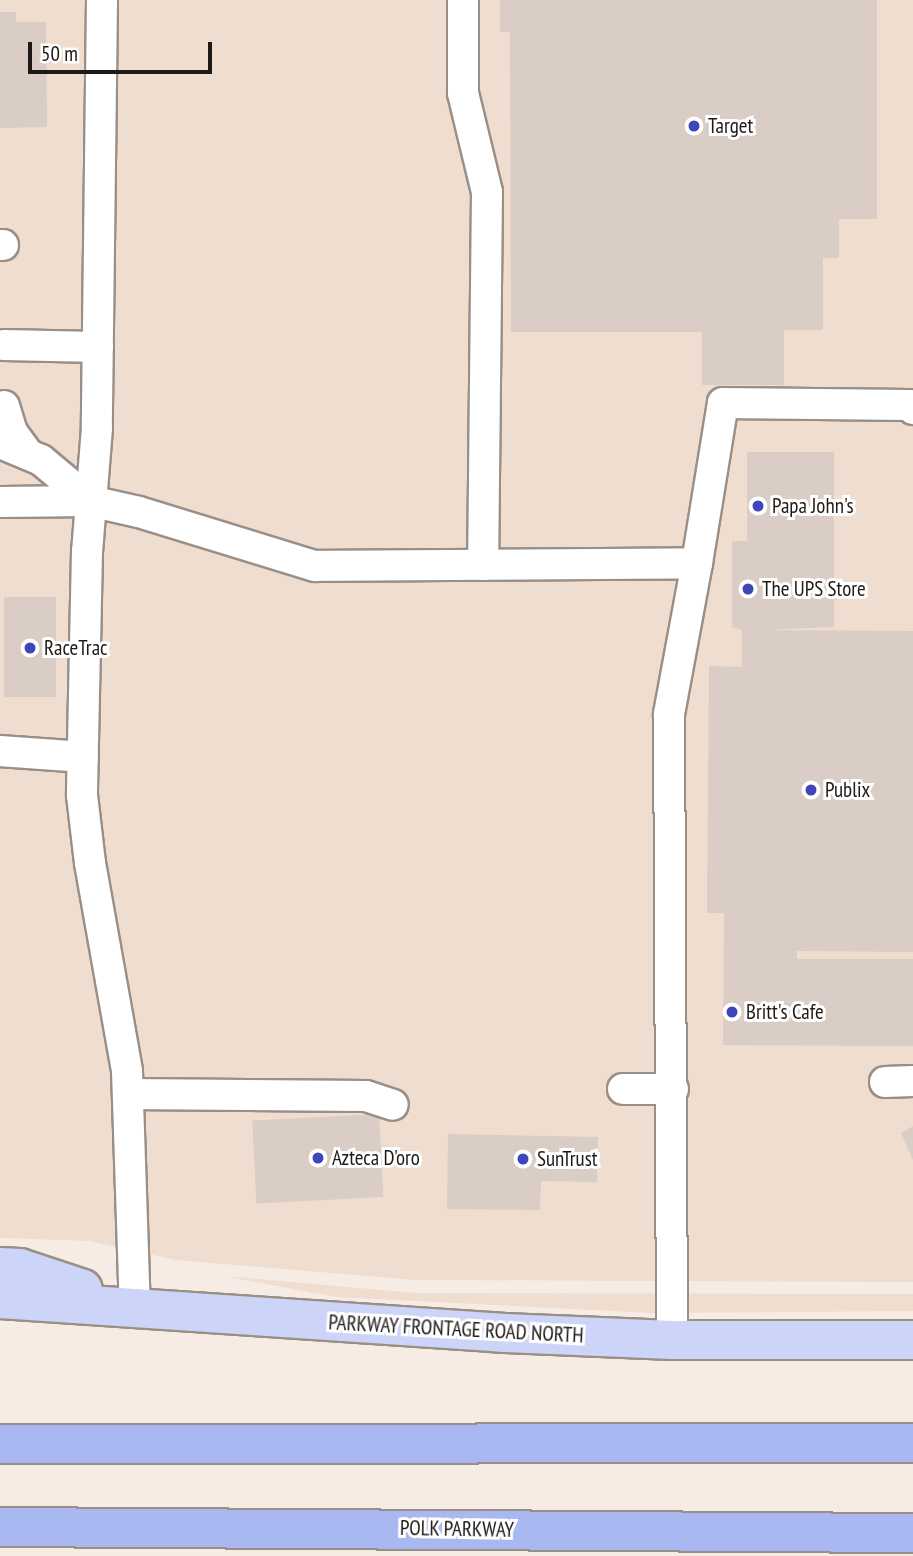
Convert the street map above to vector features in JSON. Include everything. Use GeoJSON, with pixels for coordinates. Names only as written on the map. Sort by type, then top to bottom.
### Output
{"type":"FeatureCollection","features":[{"type":"Feature","properties":{"kind":"highway"},"geometry":{"type":"LineString","coordinates":[[0,1444],[913,1443]]}},
{"type":"Feature","properties":{"kind":"highway","name":"POLK PARKWAY"},"geometry":{"type":"LineString","coordinates":[[0,1527],[913,1533]]}},
{"type":"Feature","properties":{"kind":"main road"},"geometry":{"type":"LineString","coordinates":[[0,1268],[20,1268],[135,1306]]}},
{"type":"Feature","properties":{"kind":"main road","name":"PARKWAY FRONTAGE ROAD NORTH"},"geometry":{"type":"LineString","coordinates":[[0,1299],[135,1306],[333,1323],[672,1340],[913,1340]]}},
{"type":"Feature","properties":{"kind":"lane"},"geometry":{"type":"LineString","coordinates":[[102,0],[97,428],[90,501],[82,795],[90,863],[127,1071],[135,1306]]}},
{"type":"Feature","properties":{"kind":"lane"},"geometry":{"type":"LineString","coordinates":[[463,0],[463,93],[487,192],[483,565]]}},
{"type":"Feature","properties":{"kind":"lane"},"geometry":{"type":"LineString","coordinates":[[4,345],[98,347]]}},
{"type":"Feature","properties":{"kind":"lane"},"geometry":{"type":"LineString","coordinates":[[672,1340],[673,1089],[669,714],[723,403],[909,405],[913,409]]}},
{"type":"Feature","properties":{"kind":"lane"},"geometry":{"type":"LineString","coordinates":[[2,406],[13,448],[41,460],[90,501]]}},
{"type":"Feature","properties":{"kind":"lane"},"geometry":{"type":"LineString","coordinates":[[0,502],[90,501],[139,512],[315,566],[697,563]]}},
{"type":"Feature","properties":{"kind":"lane"},"geometry":{"type":"LineString","coordinates":[[0,751],[83,757]]}},
{"type":"Feature","properties":{"kind":"lane"},"geometry":{"type":"LineString","coordinates":[[623,1089],[673,1089]]}},
{"type":"Feature","properties":{"kind":"lane"},"geometry":{"type":"LineString","coordinates":[[128,1094],[366,1096],[393,1105]]}},
{"type":"Feature","properties":{"kind":"shaded area"},"geometry":{"type":"Polygon","coordinates":[[[0,0],[913,0],[913,1282],[416,1280],[176,1260],[89,1241],[0,1238],[0,0]]]}},
{"type":"Feature","properties":{"kind":"shaded area"},"geometry":{"type":"Polygon","coordinates":[[[223,1276],[416,1293],[913,1294],[913,1311],[652,1313],[336,1297],[223,1276]]]}},
{"type":"Feature","properties":{"kind":"building","name":"Target"},"geometry":{"type":"Polygon","coordinates":[[[500,0],[877,0],[877,219],[839,219],[839,258],[823,258],[823,330],[784,330],[784,385],[702,385],[702,332],[511,332],[510,32],[500,32],[500,0]]]}},
{"type":"Feature","properties":{"kind":"building"},"geometry":{"type":"Polygon","coordinates":[[[0,12],[16,12],[16,22],[46,22],[47,127],[0,128],[0,12]]]}},
{"type":"Feature","properties":{"kind":"building","name":"Publix"},"geometry":{"type":"Polygon","coordinates":[[[747,452],[834,452],[834,627],[767,630],[913,631],[913,952],[797,951],[797,959],[913,959],[913,1046],[723,1045],[724,913],[707,913],[709,666],[742,667],[742,630],[732,627],[732,541],[747,541],[747,452]]]}},
{"type":"Feature","properties":{"kind":"building","name":"RaceTrac"},"geometry":{"type":"Polygon","coordinates":[[[4,597],[56,597],[56,697],[4,697],[4,597]]]}},
{"type":"Feature","properties":{"kind":"building","name":"Azteca D'oro"},"geometry":{"type":"Polygon","coordinates":[[[379,1114],[383,1197],[257,1204],[252,1121],[379,1114]]]}},
{"type":"Feature","properties":{"kind":"building"},"geometry":{"type":"Polygon","coordinates":[[[913,1126],[913,1160],[901,1133],[913,1126]]]}},
{"type":"Feature","properties":{"kind":"building","name":"SunTrust"},"geometry":{"type":"Polygon","coordinates":[[[448,1134],[598,1137],[597,1182],[541,1181],[540,1210],[447,1209],[448,1134]]]}},
{"type":"Feature","properties":{"kind":"place","name":"Target"},"geometry":{"type":"Point","coordinates":[694,126]}},
{"type":"Feature","properties":{"kind":"place","name":"Papa John's"},"geometry":{"type":"Point","coordinates":[758,506]}},
{"type":"Feature","properties":{"kind":"place","name":"The UPS Store"},"geometry":{"type":"Point","coordinates":[748,589]}},
{"type":"Feature","properties":{"kind":"place","name":"RaceTrac"},"geometry":{"type":"Point","coordinates":[30,648]}},
{"type":"Feature","properties":{"kind":"place","name":"Publix"},"geometry":{"type":"Point","coordinates":[811,790]}},
{"type":"Feature","properties":{"kind":"place","name":"Britt's Cafe"},"geometry":{"type":"Point","coordinates":[732,1012]}},
{"type":"Feature","properties":{"kind":"place","name":"Azteca D'oro"},"geometry":{"type":"Point","coordinates":[318,1158]}},
{"type":"Feature","properties":{"kind":"place","name":"SunTrust"},"geometry":{"type":"Point","coordinates":[523,1159]}}]}
